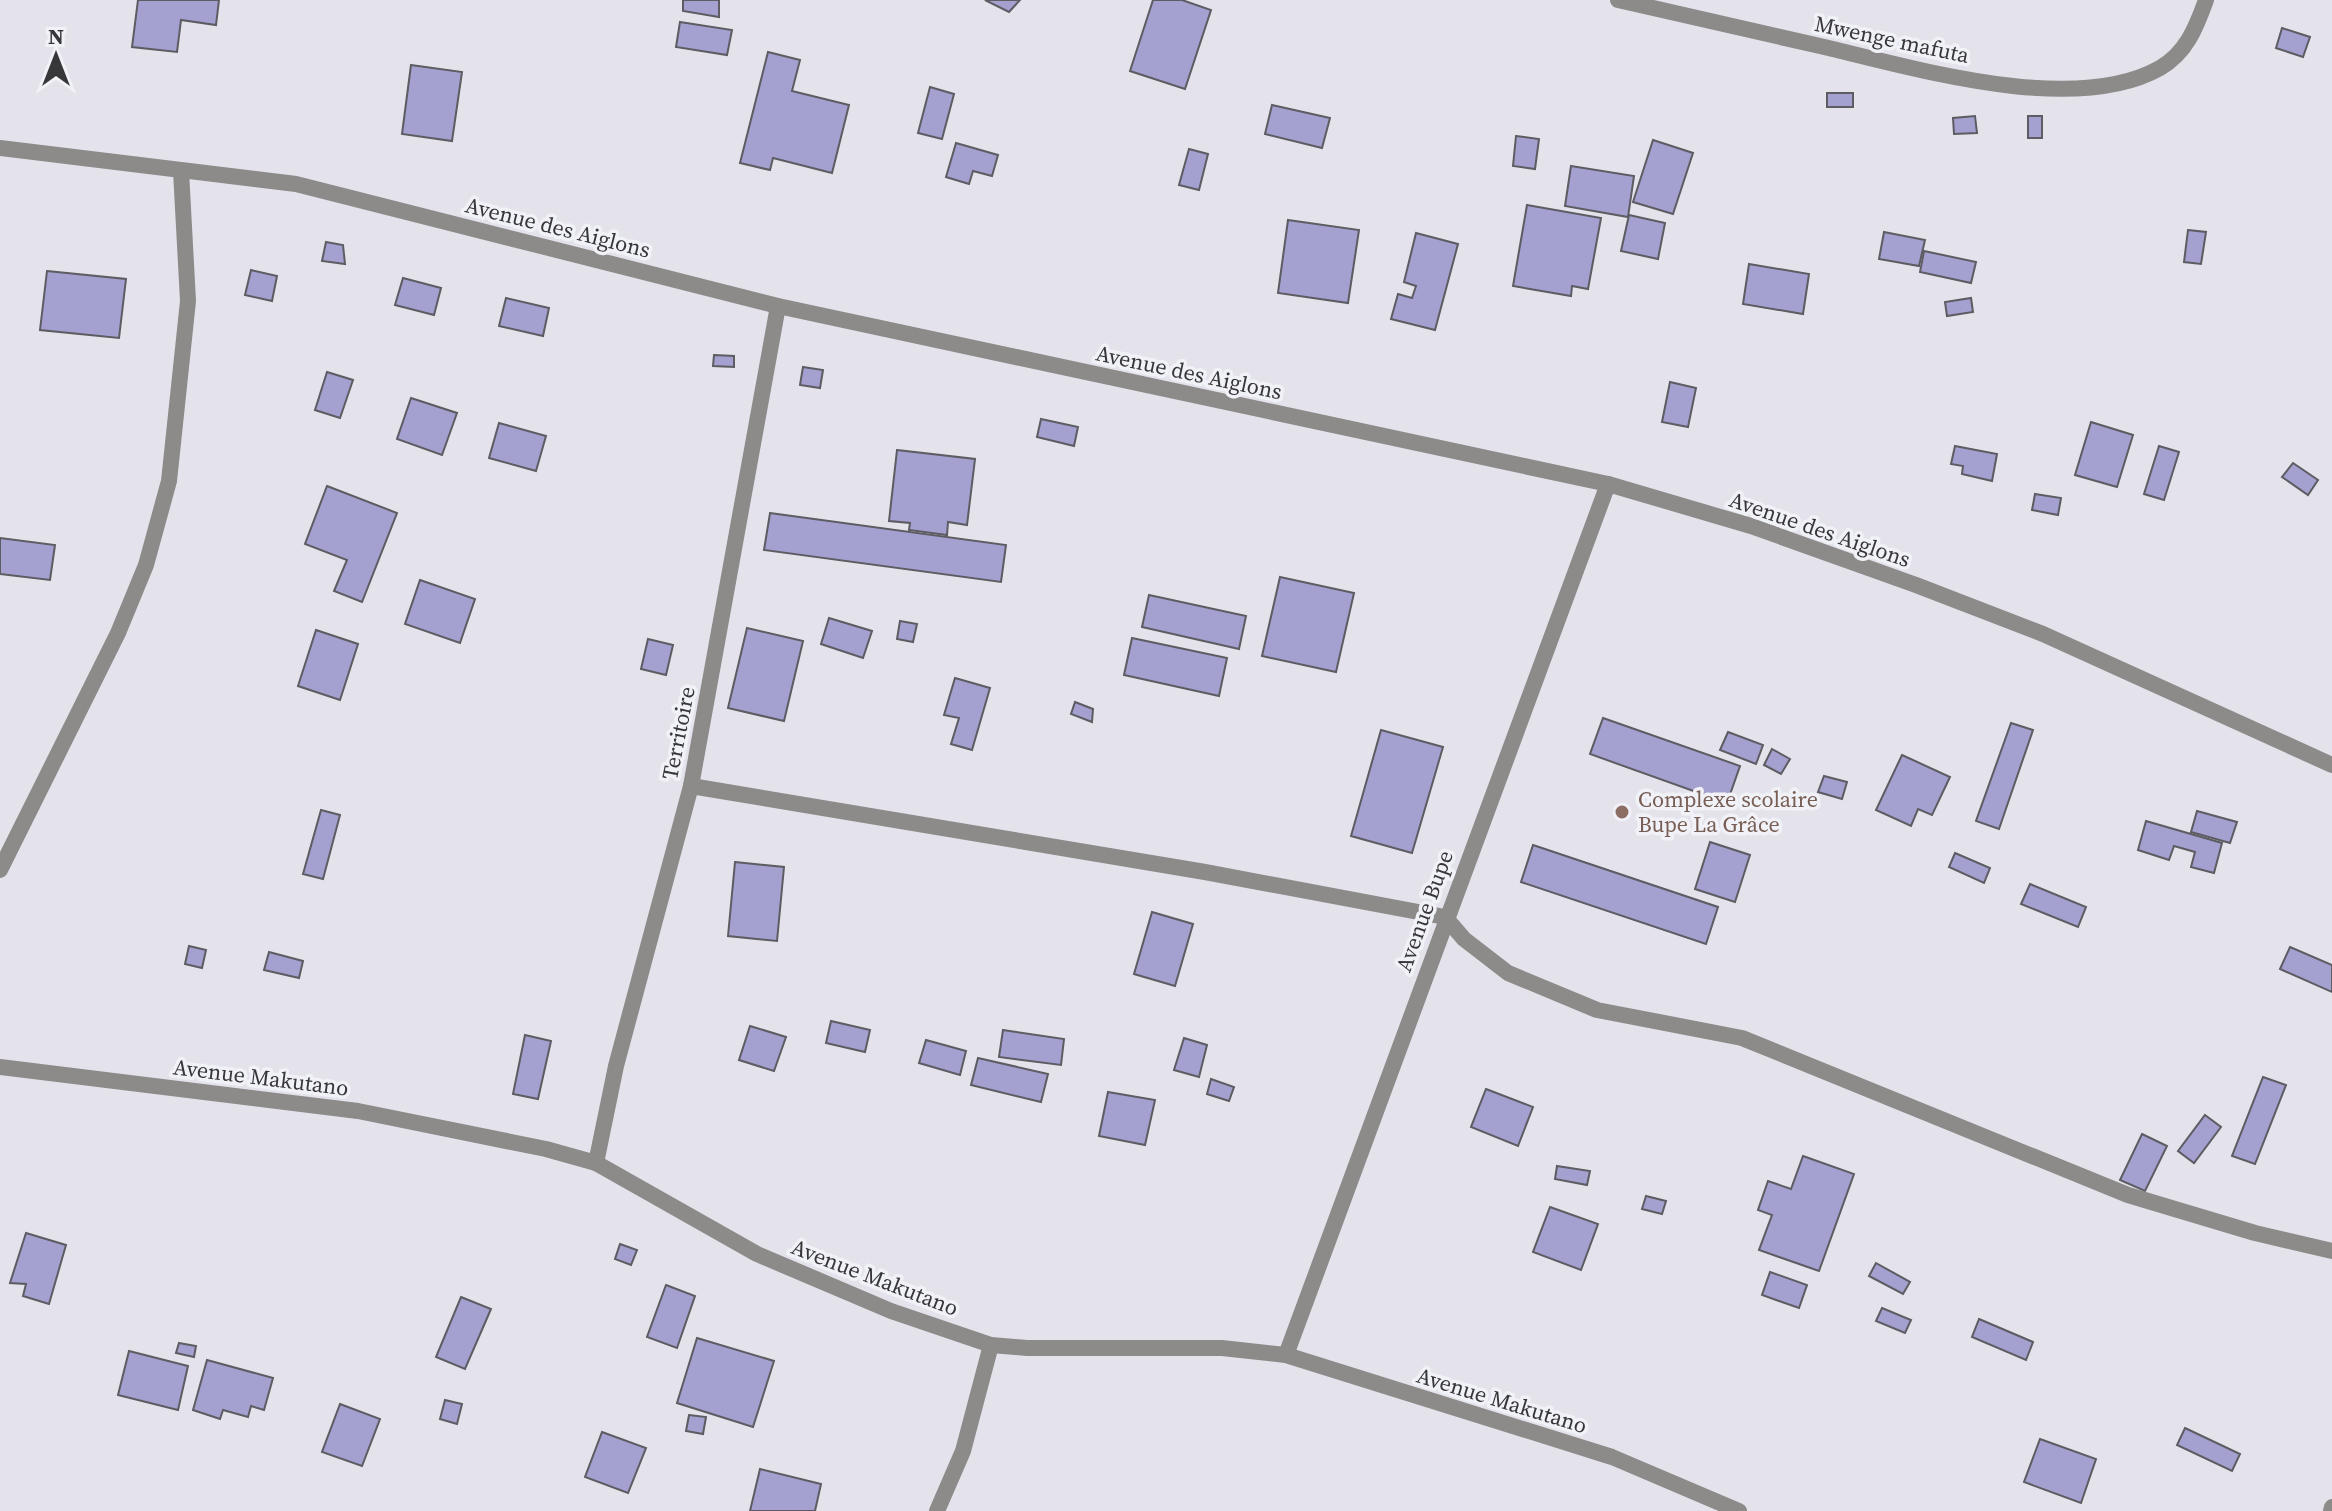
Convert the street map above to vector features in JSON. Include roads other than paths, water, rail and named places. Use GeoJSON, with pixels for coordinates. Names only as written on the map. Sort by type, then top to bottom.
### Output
{"type":"FeatureCollection","features":[{"type":"Feature","properties":{"kind":"street","name":"Mwenge mafuta"},"geometry":{"type":"LineString","coordinates":[[1618,0],[1994,83],[2065,89],[2130,79],[2159,69],[2183,50],[2206,0]]}},
{"type":"Feature","properties":{"kind":"street","name":"Avenue des Aiglons"},"geometry":{"type":"LineString","coordinates":[[0,148],[296,184],[778,306],[1608,484],[1751,526],[2043,634],[2332,765]]}},
{"type":"Feature","properties":{"kind":"street"},"geometry":{"type":"LineString","coordinates":[[0,870],[118,633],[146,565],[169,481],[188,301],[181,171]]}},
{"type":"Feature","properties":{"kind":"street","name":"Territoire"},"geometry":{"type":"LineString","coordinates":[[596,1163],[616,1066],[691,786],[778,306]]}},
{"type":"Feature","properties":{"kind":"street","name":"Avenue Bupe"},"geometry":{"type":"LineString","coordinates":[[1286,1355],[1445,917],[1608,484]]}},
{"type":"Feature","properties":{"kind":"street"},"geometry":{"type":"LineString","coordinates":[[691,786],[1190,869],[1445,917],[1464,939],[1508,973],[1597,1010],[1742,1038],[2128,1195],[2255,1233],[2332,1251]]}},
{"type":"Feature","properties":{"kind":"street","name":"Avenue Makutano"},"geometry":{"type":"LineString","coordinates":[[0,1067],[358,1111],[596,1163],[757,1254],[891,1311],[991,1345],[1027,1348],[1222,1348],[1286,1355],[1612,1457],[1739,1511]]}},
{"type":"Feature","properties":{"kind":"street"},"geometry":{"type":"LineString","coordinates":[[937,1511],[963,1451],[991,1345]]}},
{"type":"Feature","properties":{"kind":"place","name":"Complexe scolaire Bupe La Grâce"},"geometry":{"type":"Point","coordinates":[1622,812]}}]}
